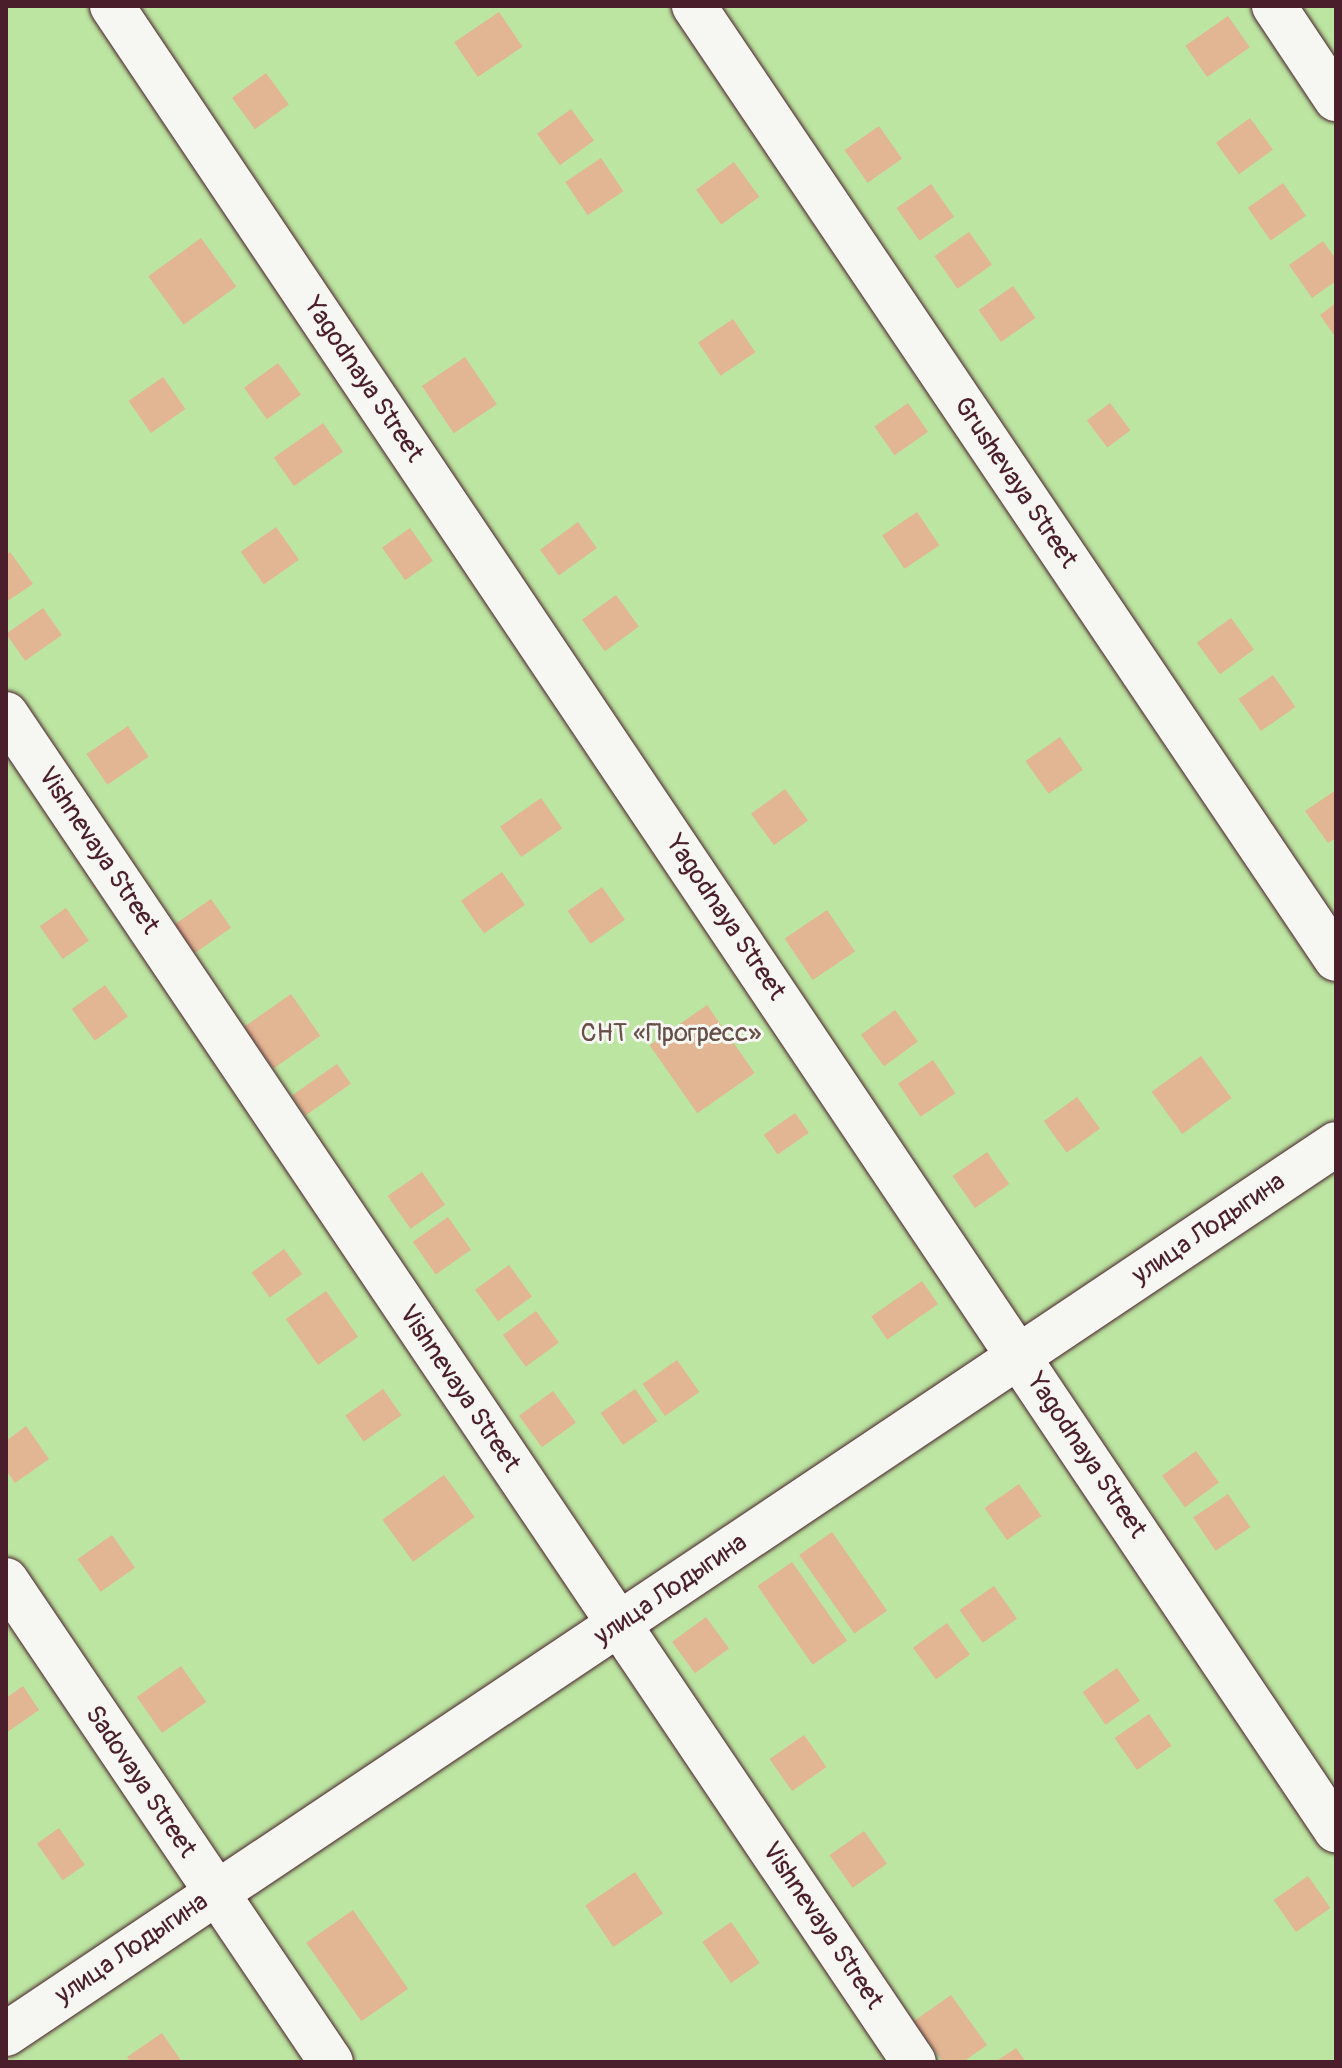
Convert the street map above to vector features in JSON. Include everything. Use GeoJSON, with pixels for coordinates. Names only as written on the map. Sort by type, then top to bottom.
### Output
{"type":"FeatureCollection","features":[{"type":"Feature","properties":{"kind":"street","name":"Yagodnaya Street"},"geometry":{"type":"LineString","coordinates":[[112,6],[1336,1830]]}},
{"type":"Feature","properties":{"kind":"street","name":"Grushevaya Street"},"geometry":{"type":"LineString","coordinates":[[694,6],[1336,959]]}},
{"type":"Feature","properties":{"kind":"street"},"geometry":{"type":"LineString","coordinates":[[1274,6],[1336,99]]}},
{"type":"Feature","properties":{"kind":"street","name":"Vishnevaya Street"},"geometry":{"type":"LineString","coordinates":[[6,714],[914,2062]]}},
{"type":"Feature","properties":{"kind":"street","name":"улица Лодыгина"},"geometry":{"type":"LineString","coordinates":[[6,2034],[1336,1144]]}},
{"type":"Feature","properties":{"kind":"street","name":"Sadovaya Street"},"geometry":{"type":"LineString","coordinates":[[6,1580],[331,2062]]}},
{"type":"Feature","properties":{"kind":"green space","name":"СНТ «Прогресс»"},"geometry":{"type":"Polygon","coordinates":[[[6,6],[1336,6],[1336,2062],[6,2062],[6,6]]]}},
{"type":"Feature","properties":{"kind":"building"},"geometry":{"type":"Polygon","coordinates":[[[499,12],[522,47],[478,77],[454,42],[499,12]]]}},
{"type":"Feature","properties":{"kind":"building"},"geometry":{"type":"Polygon","coordinates":[[[1228,16],[1250,47],[1207,77],[1185,46],[1228,16]]]}},
{"type":"Feature","properties":{"kind":"building"},"geometry":{"type":"Polygon","coordinates":[[[266,73],[289,105],[255,129],[232,98],[266,73]]]}},
{"type":"Feature","properties":{"kind":"building"},"geometry":{"type":"Polygon","coordinates":[[[571,109],[594,141],[560,165],[537,134],[571,109]]]}},
{"type":"Feature","properties":{"kind":"building"},"geometry":{"type":"Polygon","coordinates":[[[1250,118],[1273,150],[1239,174],[1216,143],[1250,118]]]}},
{"type":"Feature","properties":{"kind":"building"},"geometry":{"type":"Polygon","coordinates":[[[879,126],[902,159],[868,183],[845,150],[879,126]]]}},
{"type":"Feature","properties":{"kind":"building"},"geometry":{"type":"Polygon","coordinates":[[[601,158],[623,191],[588,215],[565,182],[601,158]]]}},
{"type":"Feature","properties":{"kind":"building"},"geometry":{"type":"Polygon","coordinates":[[[734,162],[759,197],[721,224],[696,190],[734,162]]]}},
{"type":"Feature","properties":{"kind":"building"},"geometry":{"type":"Polygon","coordinates":[[[1283,183],[1306,216],[1271,240],[1248,208],[1283,183]]]}},
{"type":"Feature","properties":{"kind":"building"},"geometry":{"type":"Polygon","coordinates":[[[931,184],[954,217],[920,241],[897,208],[931,184]]]}},
{"type":"Feature","properties":{"kind":"building"},"geometry":{"type":"Polygon","coordinates":[[[969,232],[992,265],[958,289],[935,256],[969,232]]]}},
{"type":"Feature","properties":{"kind":"building"},"geometry":{"type":"Polygon","coordinates":[[[201,238],[236,287],[184,325],[148,276],[201,238]]]}},
{"type":"Feature","properties":{"kind":"building"},"geometry":{"type":"Polygon","coordinates":[[[1323,241],[1336,259],[1336,281],[1312,298],[1289,265],[1323,241]]]}},
{"type":"Feature","properties":{"kind":"building"},"geometry":{"type":"Polygon","coordinates":[[[1013,286],[1035,318],[1001,342],[979,310],[1013,286]]]}},
{"type":"Feature","properties":{"kind":"building"},"geometry":{"type":"Polygon","coordinates":[[[1336,303],[1336,338],[1320,315],[1336,303]]]}},
{"type":"Feature","properties":{"kind":"building"},"geometry":{"type":"Polygon","coordinates":[[[733,319],[755,352],[721,376],[698,342],[733,319]]]}},
{"type":"Feature","properties":{"kind":"building"},"geometry":{"type":"Polygon","coordinates":[[[465,357],[497,404],[454,433],[422,386],[465,357]]]}},
{"type":"Feature","properties":{"kind":"building"},"geometry":{"type":"Polygon","coordinates":[[[278,363],[301,395],[267,419],[244,388],[278,363]]]}},
{"type":"Feature","properties":{"kind":"building"},"geometry":{"type":"Polygon","coordinates":[[[163,377],[185,409],[151,433],[129,401],[163,377]]]}},
{"type":"Feature","properties":{"kind":"building"},"geometry":{"type":"Polygon","coordinates":[[[908,403],[928,432],[894,455],[874,427],[908,403]]]}},
{"type":"Feature","properties":{"kind":"building"},"geometry":{"type":"Polygon","coordinates":[[[1110,403],[1130,430],[1107,448],[1087,420],[1110,403]]]}},
{"type":"Feature","properties":{"kind":"building"},"geometry":{"type":"Polygon","coordinates":[[[323,423],[343,452],[294,486],[274,457],[323,423]]]}},
{"type":"Feature","properties":{"kind":"building"},"geometry":{"type":"Polygon","coordinates":[[[917,512],[939,545],[905,569],[882,535],[917,512]]]}},
{"type":"Feature","properties":{"kind":"building"},"geometry":{"type":"Polygon","coordinates":[[[578,522],[597,548],[559,576],[540,550],[578,522]]]}},
{"type":"Feature","properties":{"kind":"building"},"geometry":{"type":"Polygon","coordinates":[[[276,527],[299,560],[264,584],[241,552],[276,527]]]}},
{"type":"Feature","properties":{"kind":"building"},"geometry":{"type":"Polygon","coordinates":[[[410,528],[433,561],[405,580],[382,548],[410,528]]]}},
{"type":"Feature","properties":{"kind":"building"},"geometry":{"type":"Polygon","coordinates":[[[10,552],[33,584],[6,602],[6,555],[10,552]]]}},
{"type":"Feature","properties":{"kind":"building"},"geometry":{"type":"Polygon","coordinates":[[[616,595],[639,627],[605,651],[582,620],[616,595]]]}},
{"type":"Feature","properties":{"kind":"building"},"geometry":{"type":"Polygon","coordinates":[[[43,608],[62,635],[25,661],[6,634],[43,608]]]}},
{"type":"Feature","properties":{"kind":"building"},"geometry":{"type":"Polygon","coordinates":[[[1231,618],[1254,650],[1220,674],[1197,643],[1231,618]]]}},
{"type":"Feature","properties":{"kind":"building"},"geometry":{"type":"Polygon","coordinates":[[[1273,675],[1295,707],[1261,731],[1239,699],[1273,675]]]}},
{"type":"Feature","properties":{"kind":"building"},"geometry":{"type":"Polygon","coordinates":[[[128,726],[149,757],[107,785],[87,754],[128,726]]]}},
{"type":"Feature","properties":{"kind":"building"},"geometry":{"type":"Polygon","coordinates":[[[1060,737],[1083,770],[1049,794],[1026,761],[1060,737]]]}},
{"type":"Feature","properties":{"kind":"building"},"geometry":{"type":"Polygon","coordinates":[[[785,789],[808,821],[774,845],[751,814],[785,789]]]}},
{"type":"Feature","properties":{"kind":"building"},"geometry":{"type":"Polygon","coordinates":[[[1336,790],[1336,838],[1328,843],[1305,811],[1336,790]]]}},
{"type":"Feature","properties":{"kind":"building"},"geometry":{"type":"Polygon","coordinates":[[[541,798],[562,828],[521,857],[500,827],[541,798]]]}},
{"type":"Feature","properties":{"kind":"building"},"geometry":{"type":"Polygon","coordinates":[[[502,872],[525,905],[484,933],[461,901],[502,872]]]}},
{"type":"Feature","properties":{"kind":"building"},"geometry":{"type":"Polygon","coordinates":[[[602,887],[625,920],[591,944],[568,911],[602,887]]]}},
{"type":"Feature","properties":{"kind":"building"},"geometry":{"type":"Polygon","coordinates":[[[211,899],[231,928],[195,953],[175,924],[211,899]]]}},
{"type":"Feature","properties":{"kind":"building"},"geometry":{"type":"Polygon","coordinates":[[[66,908],[89,941],[63,959],[40,926],[66,908]]]}},
{"type":"Feature","properties":{"kind":"building"},"geometry":{"type":"Polygon","coordinates":[[[827,910],[855,951],[813,980],[785,939],[827,910]]]}},
{"type":"Feature","properties":{"kind":"building"},"geometry":{"type":"Polygon","coordinates":[[[105,985],[128,1017],[95,1041],[72,1009],[105,985]]]}},
{"type":"Feature","properties":{"kind":"building"},"geometry":{"type":"Polygon","coordinates":[[[291,994],[320,1036],[274,1068],[244,1027],[291,994]]]}},
{"type":"Feature","properties":{"kind":"building"},"geometry":{"type":"Polygon","coordinates":[[[707,1005],[755,1073],[697,1113],[650,1045],[707,1005]]]}},
{"type":"Feature","properties":{"kind":"building"},"geometry":{"type":"Polygon","coordinates":[[[895,1010],[918,1042],[884,1066],[861,1035],[895,1010]]]}},
{"type":"Feature","properties":{"kind":"building"},"geometry":{"type":"Polygon","coordinates":[[[1201,1056],[1232,1098],[1182,1134],[1152,1092],[1201,1056]]]}},
{"type":"Feature","properties":{"kind":"building"},"geometry":{"type":"Polygon","coordinates":[[[933,1060],[955,1093],[921,1117],[898,1083],[933,1060]]]}},
{"type":"Feature","properties":{"kind":"building"},"geometry":{"type":"Polygon","coordinates":[[[337,1064],[351,1084],[306,1115],[292,1096],[337,1064]]]}},
{"type":"Feature","properties":{"kind":"building"},"geometry":{"type":"Polygon","coordinates":[[[1077,1097],[1100,1129],[1067,1153],[1044,1121],[1077,1097]]]}},
{"type":"Feature","properties":{"kind":"building"},"geometry":{"type":"Polygon","coordinates":[[[795,1113],[809,1133],[778,1154],[764,1135],[795,1113]]]}},
{"type":"Feature","properties":{"kind":"building"},"geometry":{"type":"Polygon","coordinates":[[[987,1152],[1009,1184],[975,1208],[953,1176],[987,1152]]]}},
{"type":"Feature","properties":{"kind":"building"},"geometry":{"type":"Polygon","coordinates":[[[422,1172],[445,1205],[411,1229],[388,1196],[422,1172]]]}},
{"type":"Feature","properties":{"kind":"building"},"geometry":{"type":"Polygon","coordinates":[[[448,1217],[471,1250],[436,1274],[413,1242],[448,1217]]]}},
{"type":"Feature","properties":{"kind":"building"},"geometry":{"type":"Polygon","coordinates":[[[284,1249],[302,1274],[270,1298],[252,1273],[284,1249]]]}},
{"type":"Feature","properties":{"kind":"building"},"geometry":{"type":"Polygon","coordinates":[[[509,1265],[532,1297],[498,1321],[475,1290],[509,1265]]]}},
{"type":"Feature","properties":{"kind":"building"},"geometry":{"type":"Polygon","coordinates":[[[922,1281],[938,1304],[887,1339],[871,1317],[922,1281]]]}},
{"type":"Feature","properties":{"kind":"building"},"geometry":{"type":"Polygon","coordinates":[[[326,1291],[358,1337],[318,1365],[286,1319],[326,1291]]]}},
{"type":"Feature","properties":{"kind":"building"},"geometry":{"type":"Polygon","coordinates":[[[536,1311],[559,1343],[526,1367],[503,1335],[536,1311]]]}},
{"type":"Feature","properties":{"kind":"building"},"geometry":{"type":"Polygon","coordinates":[[[677,1360],[699,1392],[665,1416],[643,1384],[677,1360]]]}},
{"type":"Feature","properties":{"kind":"building"},"geometry":{"type":"Polygon","coordinates":[[[383,1389],[401,1415],[364,1442],[345,1415],[383,1389]]]}},
{"type":"Feature","properties":{"kind":"building"},"geometry":{"type":"Polygon","coordinates":[[[635,1389],[657,1421],[623,1445],[601,1413],[635,1389]]]}},
{"type":"Feature","properties":{"kind":"building"},"geometry":{"type":"Polygon","coordinates":[[[553,1391],[576,1423],[542,1447],[519,1416],[553,1391]]]}},
{"type":"Feature","properties":{"kind":"building"},"geometry":{"type":"Polygon","coordinates":[[[26,1426],[49,1459],[15,1483],[6,1470],[6,1441],[26,1426]]]}},
{"type":"Feature","properties":{"kind":"building"},"geometry":{"type":"Polygon","coordinates":[[[1196,1451],[1219,1483],[1185,1507],[1162,1476],[1196,1451]]]}},
{"type":"Feature","properties":{"kind":"building"},"geometry":{"type":"Polygon","coordinates":[[[444,1475],[475,1517],[413,1562],[383,1520],[444,1475]]]}},
{"type":"Feature","properties":{"kind":"building"},"geometry":{"type":"Polygon","coordinates":[[[1019,1484],[1041,1516],[1007,1540],[985,1508],[1019,1484]]]}},
{"type":"Feature","properties":{"kind":"building"},"geometry":{"type":"Polygon","coordinates":[[[1228,1494],[1250,1527],[1216,1551],[1193,1517],[1228,1494]]]}},
{"type":"Feature","properties":{"kind":"building"},"geometry":{"type":"Polygon","coordinates":[[[832,1532],[887,1611],[854,1634],[799,1555],[832,1532]]]}},
{"type":"Feature","properties":{"kind":"building"},"geometry":{"type":"Polygon","coordinates":[[[112,1535],[135,1568],[101,1592],[78,1559],[112,1535]]]}},
{"type":"Feature","properties":{"kind":"building"},"geometry":{"type":"Polygon","coordinates":[[[792,1562],[847,1641],[813,1665],[758,1586],[792,1562]]]}},
{"type":"Feature","properties":{"kind":"building"},"geometry":{"type":"Polygon","coordinates":[[[994,1586],[1017,1619],[983,1643],[960,1610],[994,1586]]]}},
{"type":"Feature","properties":{"kind":"building"},"geometry":{"type":"Polygon","coordinates":[[[706,1617],[729,1649],[695,1673],[672,1642],[706,1617]]]}},
{"type":"Feature","properties":{"kind":"building"},"geometry":{"type":"Polygon","coordinates":[[[947,1623],[970,1655],[936,1679],[913,1648],[947,1623]]]}},
{"type":"Feature","properties":{"kind":"building"},"geometry":{"type":"Polygon","coordinates":[[[181,1666],[206,1702],[162,1733],[137,1697],[181,1666]]]}},
{"type":"Feature","properties":{"kind":"building"},"geometry":{"type":"Polygon","coordinates":[[[1117,1668],[1140,1701],[1106,1725],[1083,1692],[1117,1668]]]}},
{"type":"Feature","properties":{"kind":"building"},"geometry":{"type":"Polygon","coordinates":[[[23,1686],[39,1710],[6,1733],[6,1698],[23,1686]]]}},
{"type":"Feature","properties":{"kind":"building"},"geometry":{"type":"Polygon","coordinates":[[[1149,1714],[1171,1746],[1137,1770],[1115,1738],[1149,1714]]]}},
{"type":"Feature","properties":{"kind":"building"},"geometry":{"type":"Polygon","coordinates":[[[804,1735],[826,1767],[792,1791],[770,1759],[804,1735]]]}},
{"type":"Feature","properties":{"kind":"building"},"geometry":{"type":"Polygon","coordinates":[[[59,1828],[85,1865],[63,1880],[37,1843],[59,1828]]]}},
{"type":"Feature","properties":{"kind":"building"},"geometry":{"type":"Polygon","coordinates":[[[864,1831],[887,1864],[853,1888],[830,1855],[864,1831]]]}},
{"type":"Feature","properties":{"kind":"building"},"geometry":{"type":"Polygon","coordinates":[[[635,1872],[663,1913],[613,1947],[585,1906],[635,1872]]]}},
{"type":"Feature","properties":{"kind":"building"},"geometry":{"type":"Polygon","coordinates":[[[1308,1876],[1330,1908],[1296,1932],[1274,1900],[1308,1876]]]}},
{"type":"Feature","properties":{"kind":"building"},"geometry":{"type":"Polygon","coordinates":[[[353,1910],[408,1989],[361,2021],[306,1943],[353,1910]]]}},
{"type":"Feature","properties":{"kind":"building"},"geometry":{"type":"Polygon","coordinates":[[[731,1922],[760,1963],[731,1983],[702,1942],[731,1922]]]}},
{"type":"Feature","properties":{"kind":"building"},"geometry":{"type":"Polygon","coordinates":[[[951,1995],[987,2045],[963,2062],[943,2062],[914,2021],[951,1995]]]}},
{"type":"Feature","properties":{"kind":"building"},"geometry":{"type":"Polygon","coordinates":[[[162,2033],[182,2062],[131,2062],[127,2057],[162,2033]]]}},
{"type":"Feature","properties":{"kind":"building"},"geometry":{"type":"Polygon","coordinates":[[[1016,2048],[1026,2062],[995,2062],[1016,2048]]]}}]}
